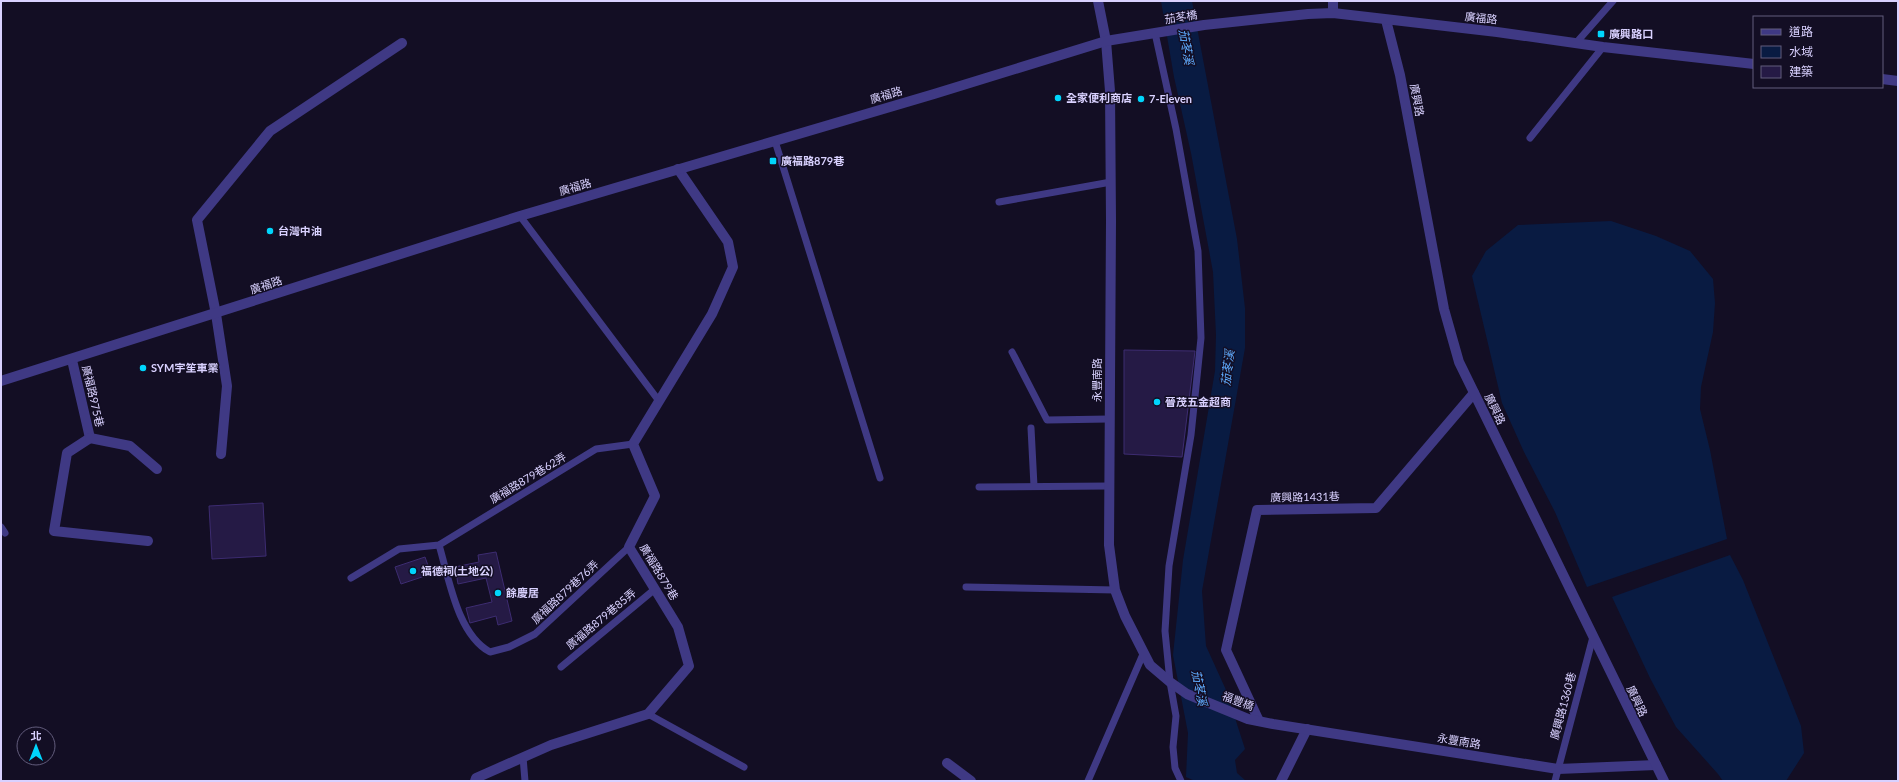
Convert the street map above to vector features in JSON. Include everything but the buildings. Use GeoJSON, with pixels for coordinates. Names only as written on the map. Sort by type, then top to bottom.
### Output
{"type":"FeatureCollection","features":[{"type":"Feature","properties":{"kind":"street","name":"永豐南路"},"geometry":{"type":"LineString","coordinates":[[1098,1],[1106,41],[1110,91],[1110,545],[1115,590],[1125,616],[1150,665],[1187,694]]}},
{"type":"Feature","properties":{"kind":"street"},"geometry":{"type":"LineString","coordinates":[[1332,1],[1333,13]]}},
{"type":"Feature","properties":{"kind":"street","name":"廣福路"},"geometry":{"type":"LineString","coordinates":[[1204,25],[1308,14],[1333,13],[1497,32],[1603,47],[1753,64]]}},
{"type":"Feature","properties":{"kind":"street","name":"廣興路"},"geometry":{"type":"LineString","coordinates":[[1386,20],[1405,103],[1444,309],[1459,362],[1664,781]]}},
{"type":"Feature","properties":{"kind":"street","name":"茄苳橋"},"geometry":{"type":"LineString","coordinates":[[1158,33],[1204,25]]}},
{"type":"Feature","properties":{"kind":"street","name":"廣福路"},"geometry":{"type":"LineString","coordinates":[[1,381],[72,360],[520,216],[1106,41],[1158,33]]}},
{"type":"Feature","properties":{"kind":"street"},"geometry":{"type":"LineString","coordinates":[[221,454],[226,386],[216,314],[197,220],[270,131],[402,43]]}},
{"type":"Feature","properties":{"kind":"street"},"geometry":{"type":"LineString","coordinates":[[1883,79],[1898,81]]}},
{"type":"Feature","properties":{"kind":"street"},"geometry":{"type":"LineString","coordinates":[[633,444],[712,314],[733,267],[728,242],[678,169]]}},
{"type":"Feature","properties":{"kind":"street","name":"廣福路975巷"},"geometry":{"type":"LineString","coordinates":[[72,360],[90,438]]}},
{"type":"Feature","properties":{"kind":"street","name":"廣興路1431巷"},"geometry":{"type":"LineString","coordinates":[[1259,721],[1226,650],[1257,510],[1376,508],[1474,393]]}},
{"type":"Feature","properties":{"kind":"street"},"geometry":{"type":"LineString","coordinates":[[148,541],[54,531],[67,454],[90,438],[130,446],[157,469]]}},
{"type":"Feature","properties":{"kind":"street","name":"廣福路879巷"},"geometry":{"type":"LineString","coordinates":[[633,444],[655,496],[629,547],[678,627],[689,666],[648,714]]}},
{"type":"Feature","properties":{"kind":"street","name":"福豐橋"},"geometry":{"type":"LineString","coordinates":[[1187,694],[1248,719],[1259,721]]}},
{"type":"Feature","properties":{"kind":"street"},"geometry":{"type":"LineString","coordinates":[[475,781],[476,778],[551,745],[648,714]]}},
{"type":"Feature","properties":{"kind":"street","name":"永豐南路"},"geometry":{"type":"LineString","coordinates":[[1259,721],[1558,769],[1656,765]]}},
{"type":"Feature","properties":{"kind":"street"},"geometry":{"type":"LineString","coordinates":[[1281,781],[1307,729]]}},
{"type":"Feature","properties":{"kind":"street"},"geometry":{"type":"LineString","coordinates":[[946,763],[971,781]]}},
{"type":"Feature","properties":{"kind":"lane"},"geometry":{"type":"LineString","coordinates":[[1576,43],[1613,1]]}},
{"type":"Feature","properties":{"kind":"lane"},"geometry":{"type":"LineString","coordinates":[[1158,33],[1198,251],[1201,338],[1191,435],[1169,566],[1165,631],[1170,682],[1176,716],[1173,747],[1175,768],[1181,781]]}},
{"type":"Feature","properties":{"kind":"lane"},"geometry":{"type":"LineString","coordinates":[[1530,138],[1603,47]]}},
{"type":"Feature","properties":{"kind":"lane"},"geometry":{"type":"LineString","coordinates":[[775,141],[880,478]]}},
{"type":"Feature","properties":{"kind":"lane"},"geometry":{"type":"LineString","coordinates":[[999,202],[1111,182]]}},
{"type":"Feature","properties":{"kind":"lane"},"geometry":{"type":"LineString","coordinates":[[520,216],[659,401]]}},
{"type":"Feature","properties":{"kind":"lane"},"geometry":{"type":"LineString","coordinates":[[1012,352],[1047,420],[1110,419]]}},
{"type":"Feature","properties":{"kind":"lane"},"geometry":{"type":"LineString","coordinates":[[1030,428],[1034,486]]}},
{"type":"Feature","properties":{"kind":"lane","name":"廣福路879巷62弄"},"geometry":{"type":"LineString","coordinates":[[439,545],[596,449],[633,444]]}},
{"type":"Feature","properties":{"kind":"lane"},"geometry":{"type":"LineString","coordinates":[[979,486],[1110,486]]}},
{"type":"Feature","properties":{"kind":"lane"},"geometry":{"type":"LineString","coordinates":[[351,578],[399,549],[439,545]]}},
{"type":"Feature","properties":{"kind":"lane","name":"廣福路879巷76弄"},"geometry":{"type":"LineString","coordinates":[[439,545],[458,611],[467,630],[482,648],[490,652],[509,647],[535,634],[629,547]]}},
{"type":"Feature","properties":{"kind":"lane"},"geometry":{"type":"LineString","coordinates":[[966,586],[1115,590]]}},
{"type":"Feature","properties":{"kind":"lane","name":"廣福路879巷85弄"},"geometry":{"type":"LineString","coordinates":[[561,667],[655,588]]}},
{"type":"Feature","properties":{"kind":"lane","name":"廣興路1360巷"},"geometry":{"type":"LineString","coordinates":[[1555,781],[1593,637]]}},
{"type":"Feature","properties":{"kind":"lane"},"geometry":{"type":"LineString","coordinates":[[1088,781],[1144,652]]}},
{"type":"Feature","properties":{"kind":"lane"},"geometry":{"type":"LineString","coordinates":[[648,714],[744,767]]}},
{"type":"Feature","properties":{"kind":"lane"},"geometry":{"type":"LineString","coordinates":[[522,757],[525,781]]}},
{"type":"Feature","properties":{"kind":"water","name":"茄苳溪"},"geometry":{"type":"Polygon","coordinates":[[[1161,1],[1192,1],[1237,239],[1245,308],[1245,348],[1202,591],[1206,646],[1226,690],[1245,749],[1235,760],[1237,773],[1246,781],[1195,781],[1186,777],[1188,733],[1173,655],[1183,560],[1215,371],[1216,335],[1213,272],[1191,153],[1174,77],[1161,1]]]}},
{"type":"Feature","properties":{"kind":"water"},"geometry":{"type":"Polygon","coordinates":[[[1611,221],[1656,236],[1690,251],[1713,279],[1715,303],[1713,332],[1701,387],[1700,409],[1710,450],[1727,539],[1587,587],[1555,512],[1524,452],[1502,403],[1472,276],[1486,251],[1518,225],[1611,221]]]}},
{"type":"Feature","properties":{"kind":"water"},"geometry":{"type":"Polygon","coordinates":[[[1730,555],[1743,580],[1801,726],[1804,753],[1786,781],[1723,781],[1676,727],[1650,678],[1612,597],[1730,555]]]}},
{"type":"Feature","properties":{"kind":"place","name":"廣興路口"},"geometry":{"type":"Point","coordinates":[1601,34]}},
{"type":"Feature","properties":{"kind":"place","name":"全家便利商店"},"geometry":{"type":"Point","coordinates":[1058,98]}},
{"type":"Feature","properties":{"kind":"place","name":"7-Eleven"},"geometry":{"type":"Point","coordinates":[1141,99]}},
{"type":"Feature","properties":{"kind":"place","name":"廣福路879巷"},"geometry":{"type":"Point","coordinates":[773,161]}},
{"type":"Feature","properties":{"kind":"place","name":"台灣中油"},"geometry":{"type":"Point","coordinates":[270,231]}},
{"type":"Feature","properties":{"kind":"place","name":"SYM宇笙車業"},"geometry":{"type":"Point","coordinates":[143,368]}},
{"type":"Feature","properties":{"kind":"place","name":"晉茂五金超商"},"geometry":{"type":"Point","coordinates":[1157,402]}},
{"type":"Feature","properties":{"kind":"place","name":"福德祠(土地公)"},"geometry":{"type":"Point","coordinates":[413,571]}},
{"type":"Feature","properties":{"kind":"place","name":"餘慶居"},"geometry":{"type":"Point","coordinates":[498,593]}}]}
